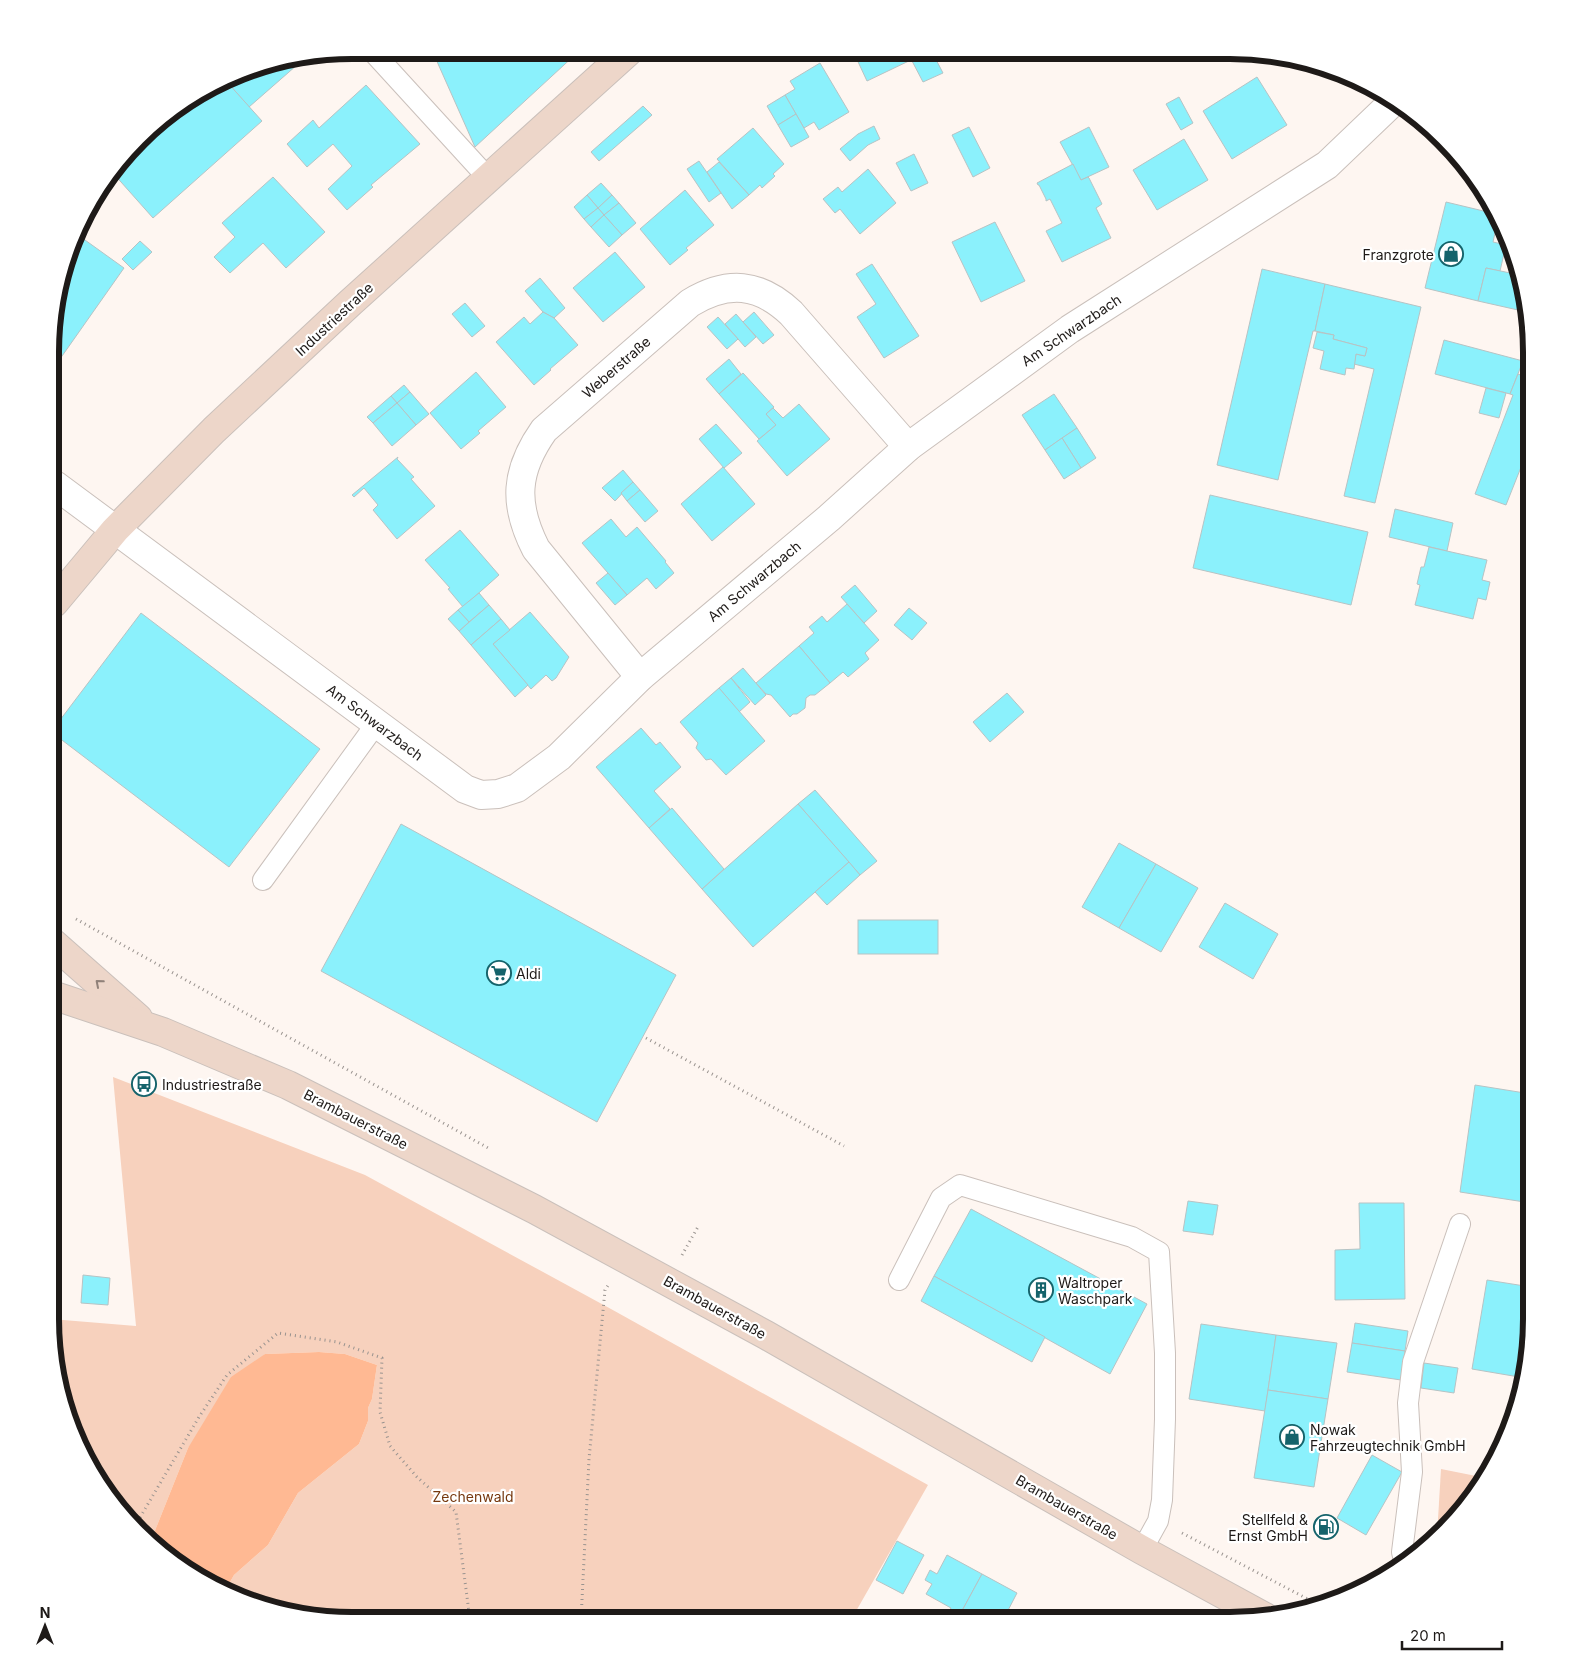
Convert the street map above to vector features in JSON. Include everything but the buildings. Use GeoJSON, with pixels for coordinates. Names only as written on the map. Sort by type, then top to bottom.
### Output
{"type":"FeatureCollection","features":[{"type":"Feature","properties":{"kind":"main road","name":"Industriestraße"},"geometry":{"type":"LineString","coordinates":[[59,597],[115,530],[214,430],[350,303],[620,59]]}},
{"type":"Feature","properties":{"kind":"main road","name":"Brambauerstraße"},"geometry":{"type":"LineString","coordinates":[[59,947],[148,1027]]}},
{"type":"Feature","properties":{"kind":"main road","name":"Brambauerstraße"},"geometry":{"type":"LineString","coordinates":[[59,996],[148,1027],[288,1085],[534,1209],[766,1335],[1142,1550],[1256,1611]]}},
{"type":"Feature","properties":{"kind":"street","name":"Am Schwarzbach"},"geometry":{"type":"LineString","coordinates":[[59,488],[465,789],[482,795],[498,794],[517,788],[558,757],[640,676],[829,518],[908,446],[1070,329],[1327,166],[1389,106]]}},
{"type":"Feature","properties":{"kind":"street","name":"Weberstraße"},"geometry":{"type":"LineString","coordinates":[[640,676],[536,549],[527,530],[522,510],[520,490],[522,474],[527,458],[544,430],[690,303],[716,290],[730,288],[745,288],[762,292],[778,300],[908,446]]}},
{"type":"Feature","properties":{"kind":"lane"},"geometry":{"type":"LineString","coordinates":[[379,59],[488,178]]}},
{"type":"Feature","properties":{"kind":"lane"},"geometry":{"type":"LineString","coordinates":[[263,880],[376,724]]}},
{"type":"Feature","properties":{"kind":"lane"},"geometry":{"type":"LineString","coordinates":[[899,1280],[941,1198],[960,1185],[1132,1236],[1159,1252],[1165,1353],[1162,1500],[1158,1521],[1142,1550]]}},
{"type":"Feature","properties":{"kind":"lane"},"geometry":{"type":"LineString","coordinates":[[1403,1556],[1412,1472],[1408,1403],[1413,1362],[1460,1224]]}},
{"type":"Feature","properties":{"kind":"path"},"geometry":{"type":"LineString","coordinates":[[646,1038],[844,1146]]}},
{"type":"Feature","properties":{"kind":"path"},"geometry":{"type":"LineString","coordinates":[[681,1255],[699,1225]]}},
{"type":"Feature","properties":{"kind":"path"},"geometry":{"type":"LineString","coordinates":[[581,1612],[589,1459],[605,1290],[624,1258]]}},
{"type":"Feature","properties":{"kind":"path"},"geometry":{"type":"LineString","coordinates":[[139,1520],[199,1417],[227,1375],[278,1333],[337,1342],[382,1358],[380,1412],[390,1446],[417,1477],[456,1512],[469,1612]]}},
{"type":"Feature","properties":{"kind":"green space","name":"Zechenwald"},"geometry":{"type":"Polygon","coordinates":[[[113,1077],[365,1175],[928,1485],[856,1612],[332,1612],[295,1607],[258,1597],[228,1585],[234,1575],[268,1545],[298,1493],[359,1444],[368,1421],[368,1408],[372,1399],[377,1365],[345,1354],[319,1352],[265,1354],[188,1448],[153,1534],[119,1498],[89,1449],[74,1413],[69,1395],[64,1376],[59,1339],[59,1320],[136,1326],[113,1077]]]}},
{"type":"Feature","properties":{"kind":"green space"},"geometry":{"type":"Polygon","coordinates":[[[1441,1469],[1478,1476],[1463,1498],[1438,1525],[1441,1469]]]}},
{"type":"Feature","properties":{"kind":"shaded area"},"geometry":{"type":"Polygon","coordinates":[[[319,1352],[345,1354],[377,1365],[372,1399],[368,1408],[368,1421],[359,1444],[298,1493],[268,1545],[234,1575],[228,1585],[189,1563],[153,1534],[188,1448],[231,1377],[265,1354],[319,1352]]]}},
{"type":"Feature","properties":{"kind":"place","name":"Franzgrote"},"geometry":{"type":"Point","coordinates":[1451,254]}},
{"type":"Feature","properties":{"kind":"place","name":"Aldi"},"geometry":{"type":"Point","coordinates":[499,973]}},
{"type":"Feature","properties":{"kind":"place","name":"Industriestraße"},"geometry":{"type":"Point","coordinates":[144,1084]}},
{"type":"Feature","properties":{"kind":"place","name":"Waltroper Waschpark"},"geometry":{"type":"Point","coordinates":[1041,1290]}},
{"type":"Feature","properties":{"kind":"place","name":"Nowak Fahrzeugtechnik GmbH"},"geometry":{"type":"Point","coordinates":[1292,1437]}},
{"type":"Feature","properties":{"kind":"place","name":"Stellfeld & Ernst GmbH"},"geometry":{"type":"Point","coordinates":[1326,1527]}}]}
